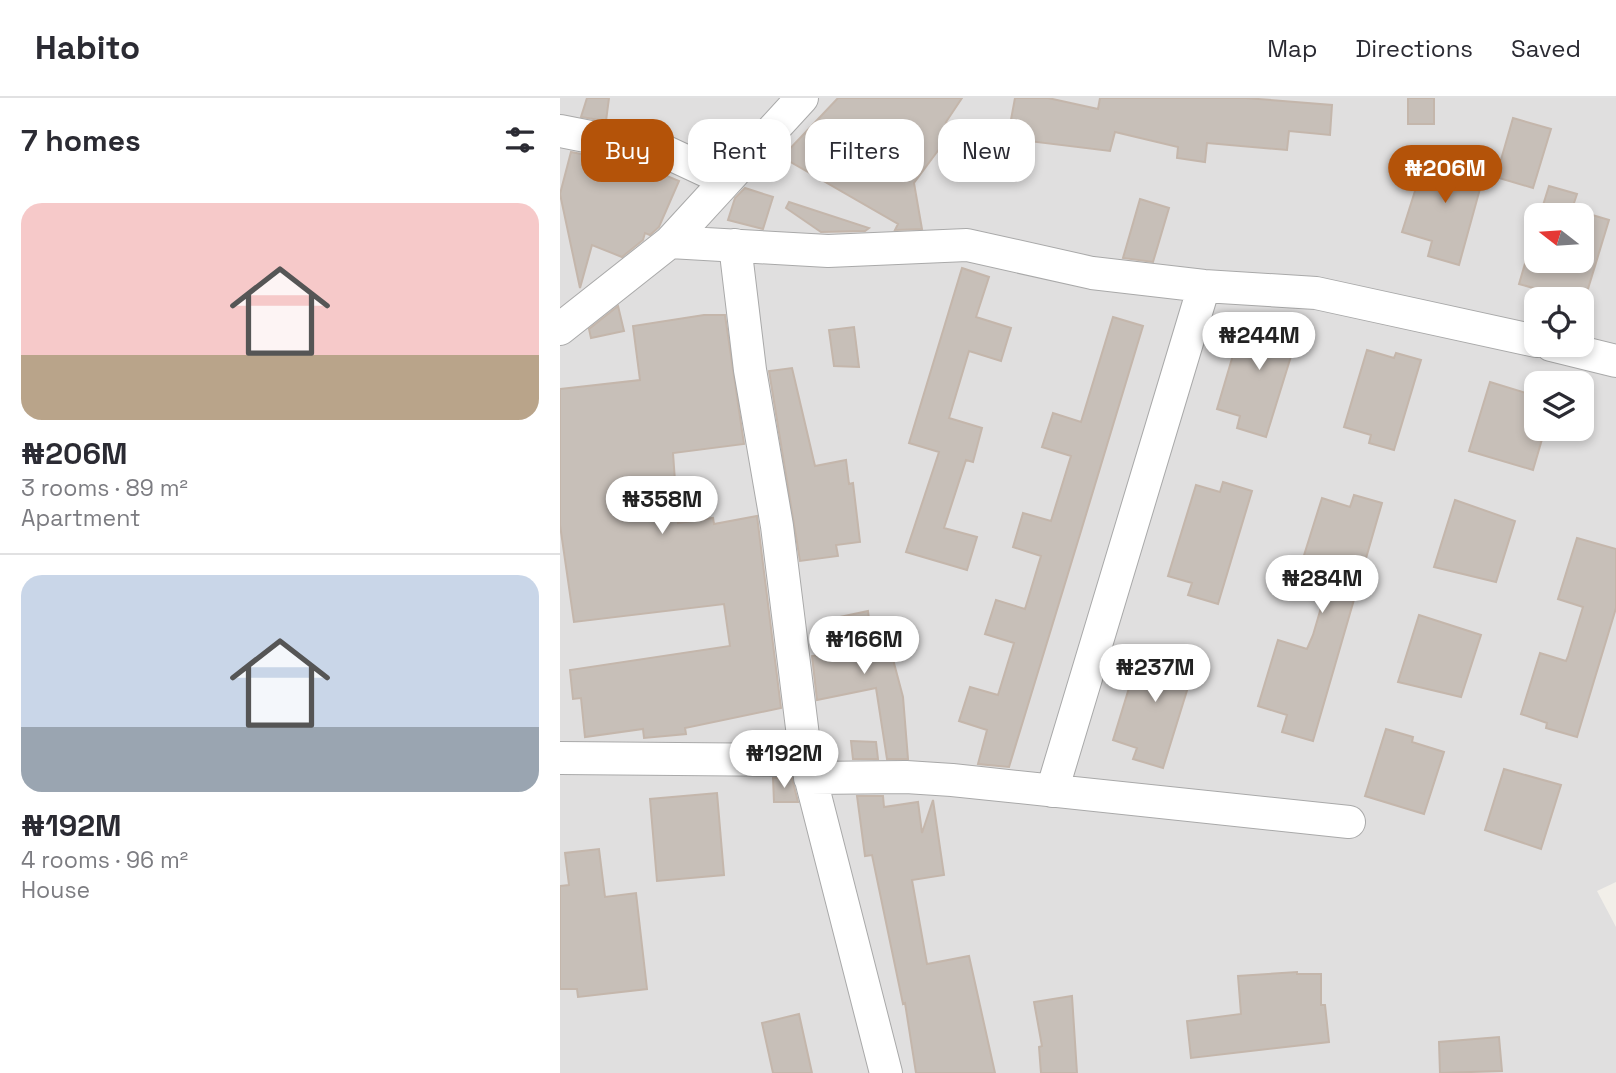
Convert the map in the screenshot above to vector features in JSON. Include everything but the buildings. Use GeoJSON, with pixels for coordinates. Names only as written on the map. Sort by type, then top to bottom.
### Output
{"type":"FeatureCollection","features":[{"type":"Feature","properties":{"kind":"street"},"geometry":{"type":"LineString","coordinates":[[783,119],[802,98]]}},
{"type":"Feature","properties":{"kind":"street"},"geometry":{"type":"LineString","coordinates":[[560,131],[666,152],[688,162]]}},
{"type":"Feature","properties":{"kind":"street"},"geometry":{"type":"LineString","coordinates":[[560,329],[670,242],[724,182]]}},
{"type":"Feature","properties":{"kind":"street"},"geometry":{"type":"LineString","coordinates":[[670,242],[828,251],[967,245],[1092,273],[1204,286],[1316,293],[1524,338]]}},
{"type":"Feature","properties":{"kind":"street"},"geometry":{"type":"LineString","coordinates":[[735,244],[750,370],[777,526],[808,769],[886,1073]]}},
{"type":"Feature","properties":{"kind":"street"},"geometry":{"type":"LineString","coordinates":[[1052,791],[1204,286]]}},
{"type":"Feature","properties":{"kind":"street"},"geometry":{"type":"LineString","coordinates":[[1594,356],[1616,361]]}},
{"type":"Feature","properties":{"kind":"street"},"geometry":{"type":"LineString","coordinates":[[560,758],[808,769],[1349,822]]}},
{"type":"Feature","properties":{"kind":"shaded area"},"geometry":{"type":"Polygon","coordinates":[[[560,98],[1616,98],[1616,882],[1597,891],[1616,927],[1616,1073],[560,1073],[560,98]]]}}]}
